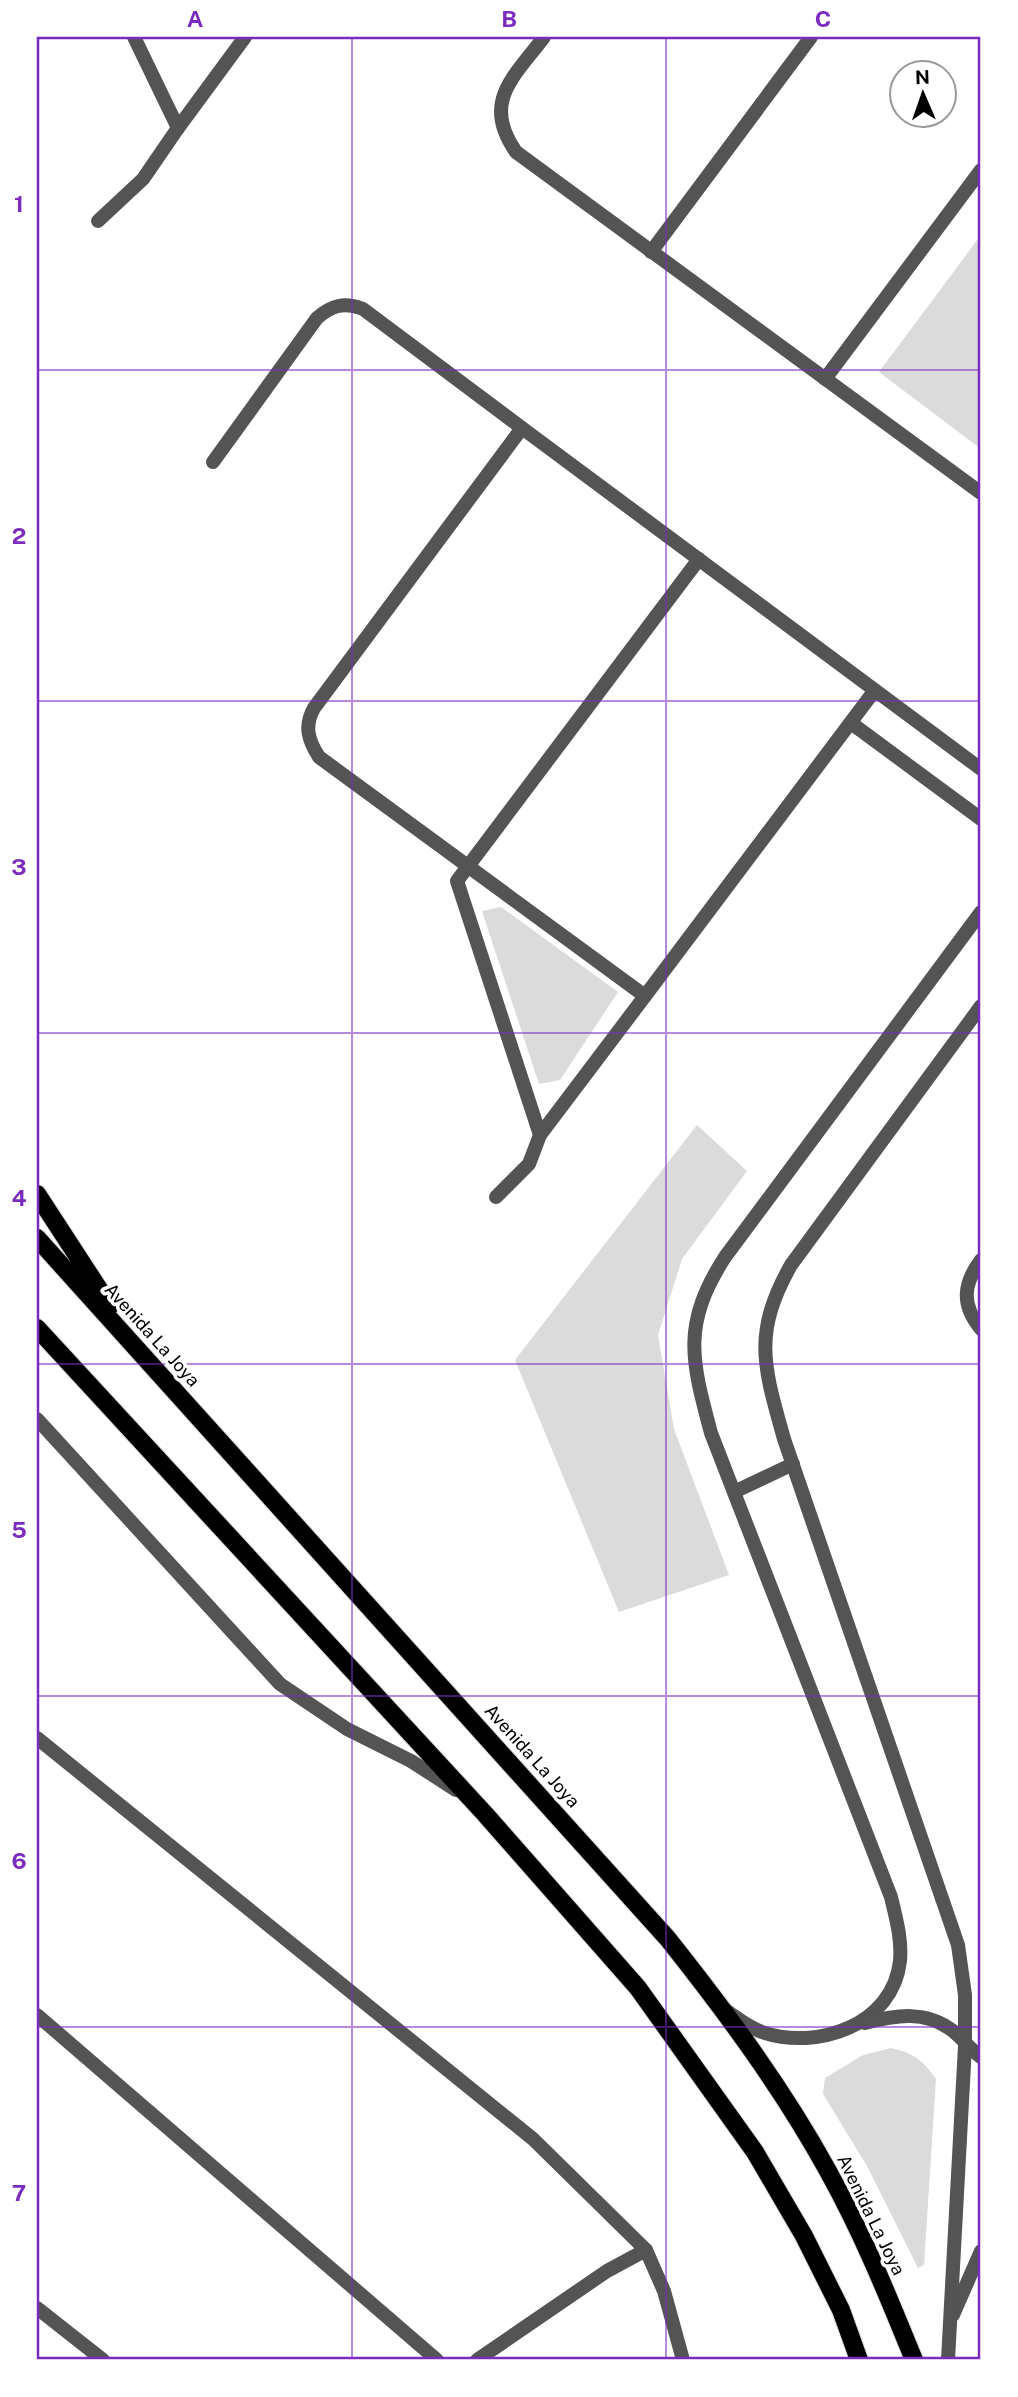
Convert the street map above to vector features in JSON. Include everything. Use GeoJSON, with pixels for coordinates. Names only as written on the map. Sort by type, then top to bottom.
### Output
{"type":"FeatureCollection","features":[{"type":"Feature","properties":{"kind":"main road"},"geometry":{"type":"LineString","coordinates":[[37,1194],[143,1356]]}},
{"type":"Feature","properties":{"kind":"main road","name":"Avenida La Joya"},"geometry":{"type":"LineString","coordinates":[[37,1238],[668,1939],[724,2009],[828,2170],[870,2254],[914,2360]]}},
{"type":"Feature","properties":{"kind":"main road"},"geometry":{"type":"LineString","coordinates":[[37,1328],[485,1814],[638,1988],[749,2141],[804,2236],[841,2310],[859,2360]]}},
{"type":"Feature","properties":{"kind":"main road"},"geometry":{"type":"LineString","coordinates":[[37,1348],[97,1394]]}},
{"type":"Feature","properties":{"kind":"street"},"geometry":{"type":"LineString","coordinates":[[134,37],[178,128]]}},
{"type":"Feature","properties":{"kind":"street"},"geometry":{"type":"LineString","coordinates":[[98,221],[143,179],[246,37]]}},
{"type":"Feature","properties":{"kind":"street"},"geometry":{"type":"LineString","coordinates":[[544,37],[506,88],[499,103],[499,121],[516,152],[981,493]]}},
{"type":"Feature","properties":{"kind":"street"},"geometry":{"type":"LineString","coordinates":[[651,252],[811,37]]}},
{"type":"Feature","properties":{"kind":"street"},"geometry":{"type":"LineString","coordinates":[[825,379],[981,170]]}},
{"type":"Feature","properties":{"kind":"street"},"geometry":{"type":"LineString","coordinates":[[212,462],[317,318],[328,309],[339,305],[350,304],[363,309],[981,768]]}},
{"type":"Feature","properties":{"kind":"street"},"geometry":{"type":"LineString","coordinates":[[522,428],[309,718],[308,732],[319,757],[465,867],[645,996]]}},
{"type":"Feature","properties":{"kind":"street"},"geometry":{"type":"LineString","coordinates":[[540,1135],[457,881],[699,559]]}},
{"type":"Feature","properties":{"kind":"street"},"geometry":{"type":"LineString","coordinates":[[496,1197],[529,1164],[540,1135],[876,690]]}},
{"type":"Feature","properties":{"kind":"street"},"geometry":{"type":"LineString","coordinates":[[851,723],[981,819]]}},
{"type":"Feature","properties":{"kind":"street"},"geometry":{"type":"LineString","coordinates":[[857,2025],[886,2001],[900,1961],[900,1935],[894,1910],[711,1433],[695,1365],[693,1333],[709,1283],[981,912]]}},
{"type":"Feature","properties":{"kind":"street"},"geometry":{"type":"LineString","coordinates":[[948,2360],[965,2046],[965,1995],[958,1945],[793,1464],[768,1381],[763,1342],[769,1310],[791,1265],[981,1006]]}},
{"type":"Feature","properties":{"kind":"street"},"geometry":{"type":"LineString","coordinates":[[981,1260],[966,1286],[966,1303],[981,1329]]}},
{"type":"Feature","properties":{"kind":"street"},"geometry":{"type":"LineString","coordinates":[[37,1419],[280,1684],[348,1729],[411,1761],[485,1814]]}},
{"type":"Feature","properties":{"kind":"street"},"geometry":{"type":"LineString","coordinates":[[734,1492],[793,1464]]}},
{"type":"Feature","properties":{"kind":"street"},"geometry":{"type":"LineString","coordinates":[[37,1738],[533,2139],[646,2250],[664,2291],[683,2360]]}},
{"type":"Feature","properties":{"kind":"street"},"geometry":{"type":"LineString","coordinates":[[724,2009],[760,2032],[782,2037],[806,2038],[911,2014],[943,2025],[956,2033],[965,2046],[981,2057]]}},
{"type":"Feature","properties":{"kind":"street"},"geometry":{"type":"LineString","coordinates":[[37,2015],[437,2360]]}},
{"type":"Feature","properties":{"kind":"street"},"geometry":{"type":"LineString","coordinates":[[477,2360],[607,2271],[646,2250]]}},
{"type":"Feature","properties":{"kind":"street"},"geometry":{"type":"LineString","coordinates":[[948,2326],[981,2251]]}},
{"type":"Feature","properties":{"kind":"street"},"geometry":{"type":"LineString","coordinates":[[37,2308],[103,2360]]}},
{"type":"Feature","properties":{"kind":"shaded area"},"geometry":{"type":"Polygon","coordinates":[[[981,235],[981,449],[879,372],[981,235]]]}},
{"type":"Feature","properties":{"kind":"shaded area"},"geometry":{"type":"Polygon","coordinates":[[[501,907],[618,992],[560,1080],[539,1084],[482,911],[501,907]]]}},
{"type":"Feature","properties":{"kind":"shaded area"},"geometry":{"type":"Polygon","coordinates":[[[697,1125],[747,1171],[682,1259],[658,1335],[674,1429],[729,1575],[619,1612],[515,1360],[697,1125]]]}},
{"type":"Feature","properties":{"kind":"shaded area"},"geometry":{"type":"Polygon","coordinates":[[[891,2048],[917,2058],[936,2079],[924,2265],[918,2268],[867,2166],[823,2094],[825,2078],[863,2055],[891,2048]]]}}]}
